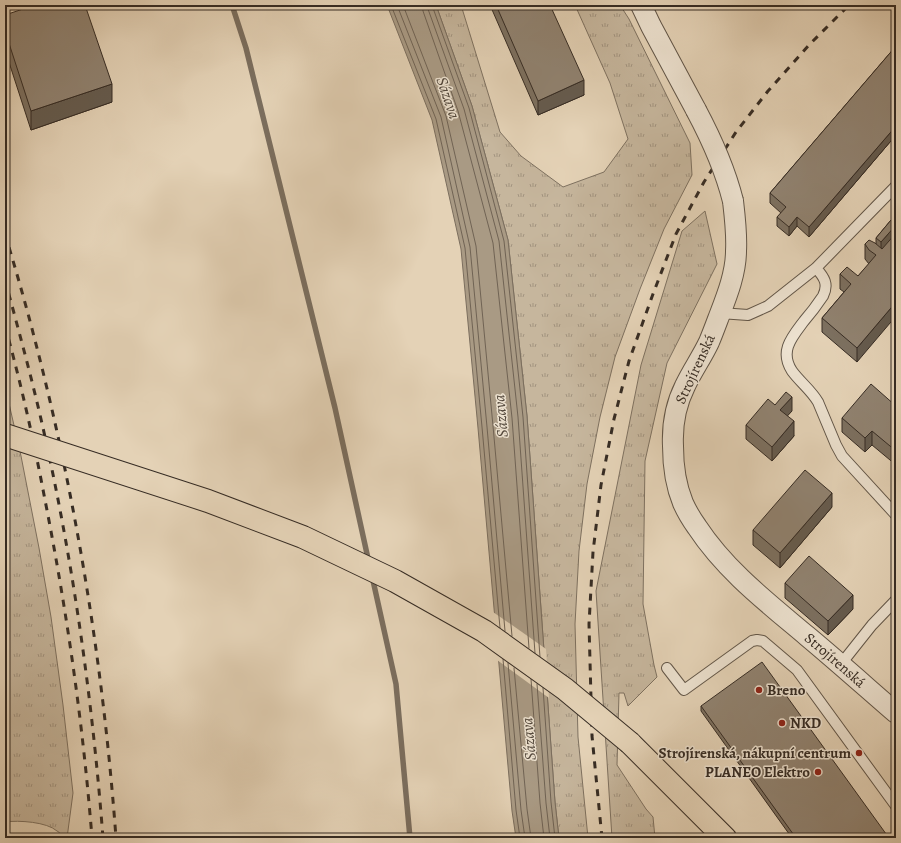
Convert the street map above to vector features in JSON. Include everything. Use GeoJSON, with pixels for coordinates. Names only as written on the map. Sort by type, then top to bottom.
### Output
{"type":"FeatureCollection","features":[{"type":"Feature","properties":{"kind":"main road"},"geometry":{"type":"LineString","coordinates":[[5,435],[208,501],[303,537],[395,581],[484,631],[565,690],[630,743],[725,838]]}},
{"type":"Feature","properties":{"kind":"street","name":"Strojírenská"},"geometry":{"type":"LineString","coordinates":[[641,5],[716,150],[727,178],[736,227],[736,252],[733,274],[729,288],[709,342],[684,386],[677,405],[674,420],[673,455],[679,492],[683,504],[704,538],[716,553],[755,592],[841,664],[896,713]]}},
{"type":"Feature","properties":{"kind":"lane"},"geometry":{"type":"LineString","coordinates":[[720,313],[748,315],[768,306],[816,268],[896,186]]}},
{"type":"Feature","properties":{"kind":"lane"},"geometry":{"type":"LineString","coordinates":[[816,268],[822,275],[826,290],[790,340],[786,358],[793,372],[818,402],[842,456],[896,515]]}},
{"type":"Feature","properties":{"kind":"lane"},"geometry":{"type":"LineString","coordinates":[[841,664],[872,625],[896,600]]}},
{"type":"Feature","properties":{"kind":"lane"},"geometry":{"type":"LineString","coordinates":[[667,668],[684,690],[752,641],[763,641],[797,670],[896,806]]}},
{"type":"Feature","properties":{"kind":"green space"},"geometry":{"type":"Polygon","coordinates":[[[436,5],[461,5],[500,132],[521,156],[563,187],[604,172],[628,139],[610,83],[575,5],[620,5],[629,19],[690,143],[692,175],[664,229],[615,357],[600,417],[587,484],[579,551],[575,624],[578,737],[588,838],[559,838],[555,802],[527,416],[508,240],[472,106],[436,5]]]}},
{"type":"Feature","properties":{"kind":"green space"},"geometry":{"type":"Polygon","coordinates":[[[705,211],[717,264],[667,363],[645,461],[643,604],[657,677],[628,706],[624,693],[619,693],[617,765],[646,809],[653,817],[655,838],[612,838],[596,591],[641,365],[682,231],[705,211]]]}},
{"type":"Feature","properties":{"kind":"green space"},"geometry":{"type":"Polygon","coordinates":[[[5,386],[21,456],[51,617],[73,793],[67,838],[63,838],[59,832],[52,828],[40,824],[18,821],[5,822],[5,386]]]}},
{"type":"Feature","properties":{"kind":"water","name":"Sázava"},"geometry":{"type":"Polygon","coordinates":[[[387,5],[436,5],[472,106],[508,240],[527,416],[555,802],[559,838],[516,838],[512,811],[461,249],[432,120],[387,5]]]}},
{"type":"Feature","properties":{"kind":"pier"},"geometry":{"type":"Polygon","coordinates":[[[493,612],[546,649],[549,698],[497,660],[493,612]]]}},
{"type":"Feature","properties":{"kind":"building"},"geometry":{"type":"Polygon","coordinates":[[[35,5],[85,5],[112,84],[31,111],[5,31],[5,15],[35,5]]]}},
{"type":"Feature","properties":{"kind":"building"},"geometry":{"type":"Polygon","coordinates":[[[496,5],[550,5],[584,80],[538,101],[496,5]]]}},
{"type":"Feature","properties":{"kind":"building"},"geometry":{"type":"Polygon","coordinates":[[[896,46],[896,126],[809,227],[797,217],[789,227],[777,217],[786,207],[770,193],[896,46]]]}},
{"type":"Feature","properties":{"kind":"building"},"geometry":{"type":"Polygon","coordinates":[[[891,220],[896,225],[881,242],[876,238],[891,220]]]}},
{"type":"Feature","properties":{"kind":"building"},"geometry":{"type":"Polygon","coordinates":[[[896,233],[896,302],[857,348],[822,318],[851,284],[840,274],[847,267],[858,276],[876,255],[869,250],[865,244],[869,240],[882,249],[896,233]]]}},
{"type":"Feature","properties":{"kind":"building"},"geometry":{"type":"Polygon","coordinates":[[[871,384],[896,406],[896,451],[872,431],[865,438],[842,418],[871,384]]]}},
{"type":"Feature","properties":{"kind":"building"},"geometry":{"type":"Polygon","coordinates":[[[786,392],[792,397],[780,410],[794,421],[772,447],[746,425],[768,399],[775,405],[786,392]]]}},
{"type":"Feature","properties":{"kind":"building"},"geometry":{"type":"Polygon","coordinates":[[[805,470],[832,493],[780,553],[753,530],[805,470]]]}},
{"type":"Feature","properties":{"kind":"building"},"geometry":{"type":"Polygon","coordinates":[[[809,556],[853,595],[828,621],[785,583],[809,556]]]}},
{"type":"Feature","properties":{"kind":"building"},"geometry":{"type":"Polygon","coordinates":[[[762,662],[889,838],[796,838],[701,706],[762,662]]]}},
{"type":"Feature","properties":{"kind":"waterway"},"geometry":{"type":"LineString","coordinates":[[232,5],[246,48],[335,408],[369,563]]}},
{"type":"Feature","properties":{"kind":"waterway"},"geometry":{"type":"LineString","coordinates":[[372,576],[396,684],[410,838]]}},
{"type":"Feature","properties":{"kind":"railway"},"geometry":{"type":"LineString","coordinates":[[602,838],[592,736],[589,624],[593,552],[601,485],[614,419],[629,361],[676,234],[704,182],[736,132],[768,91],[810,44],[849,5]]}},
{"type":"Feature","properties":{"kind":"railway"},"geometry":{"type":"LineString","coordinates":[[5,234],[46,382],[63,457],[77,533],[101,685],[116,838]]}},
{"type":"Feature","properties":{"kind":"railway"},"geometry":{"type":"LineString","coordinates":[[5,280],[42,425],[66,543],[82,641],[94,740],[103,838]]}},
{"type":"Feature","properties":{"kind":"railway"},"geometry":{"type":"LineString","coordinates":[[5,326],[32,434],[60,584],[79,710],[92,838]]}},
{"type":"Feature","properties":{"kind":"place","name":"Breno"},"geometry":{"type":"Point","coordinates":[759,690]}},
{"type":"Feature","properties":{"kind":"place","name":"NKD"},"geometry":{"type":"Point","coordinates":[782,723]}},
{"type":"Feature","properties":{"kind":"place","name":"Strojírenská, nákupní centrum"},"geometry":{"type":"Point","coordinates":[859,753]}},
{"type":"Feature","properties":{"kind":"place","name":"PLANEO Elektro"},"geometry":{"type":"Point","coordinates":[818,772]}}]}
